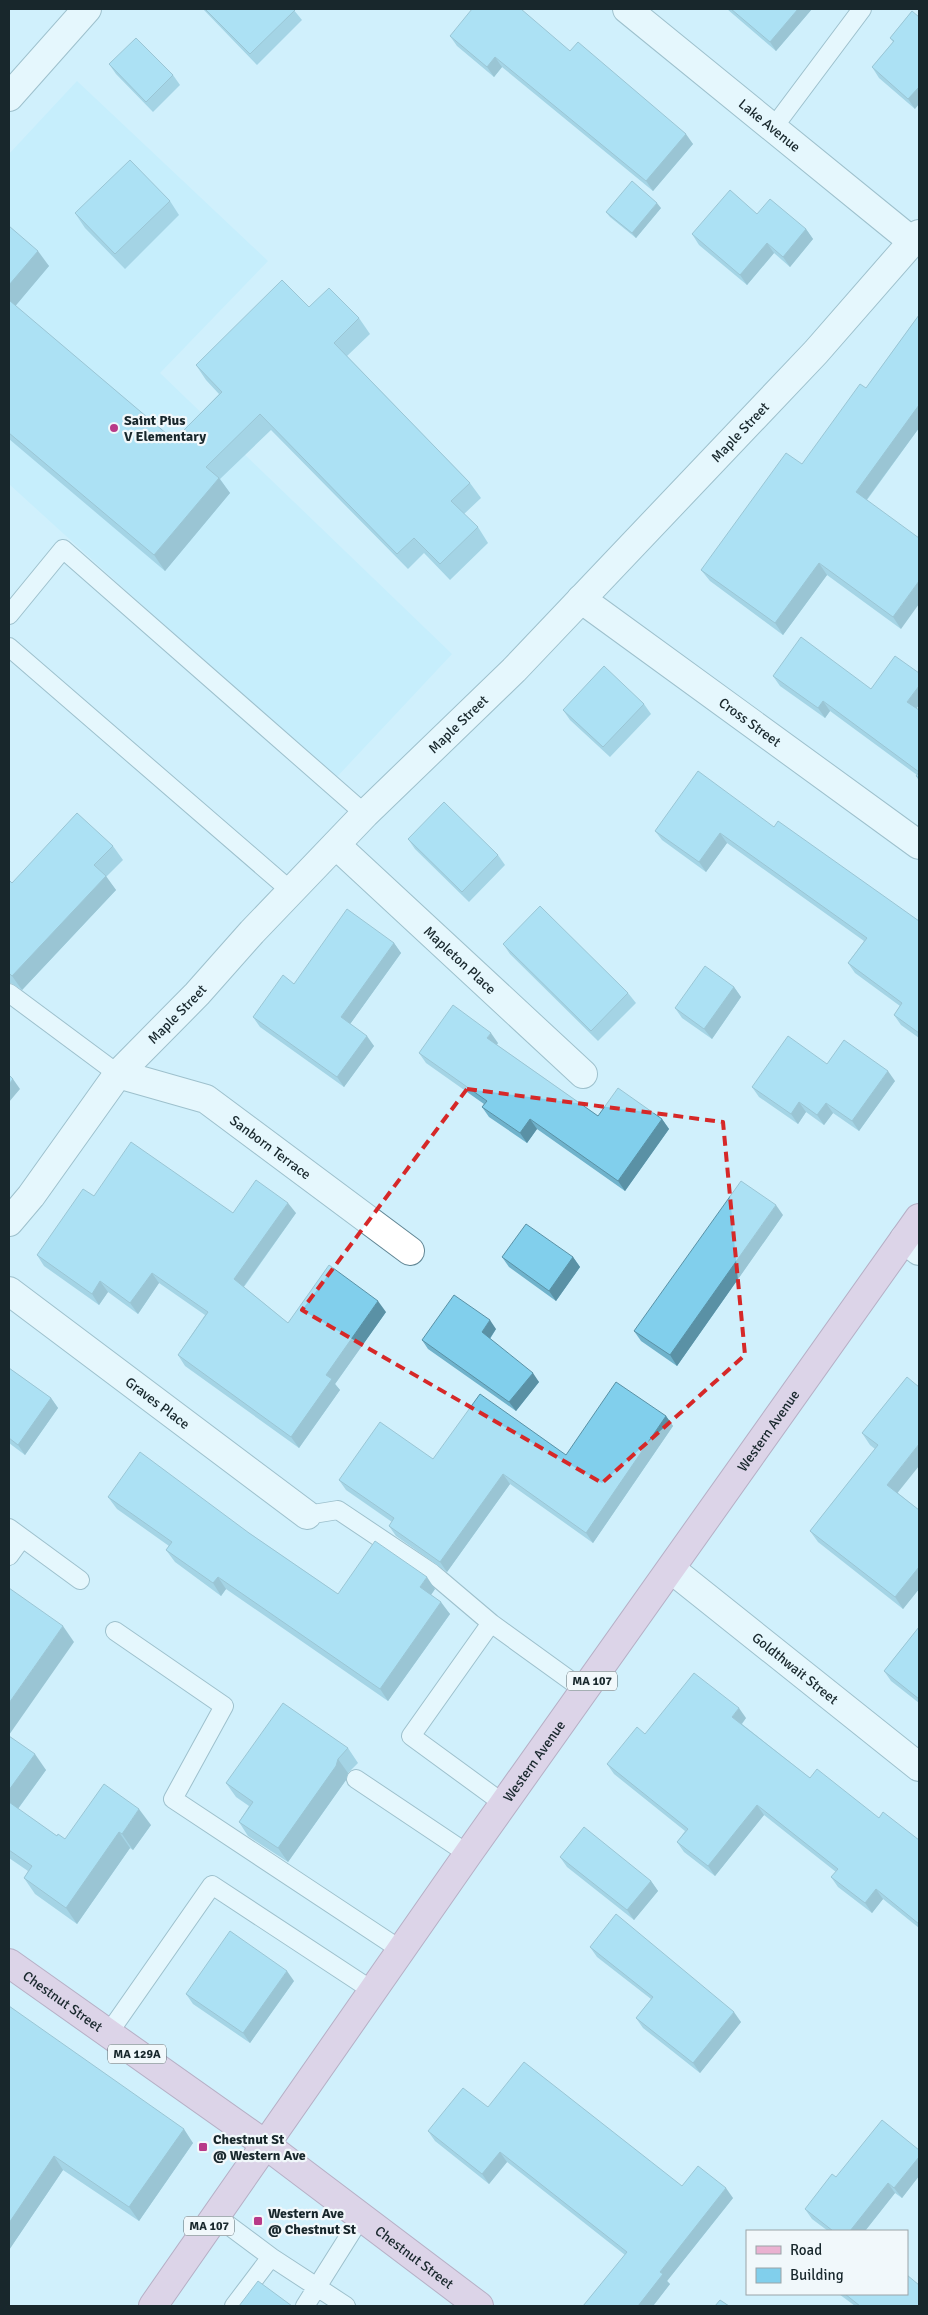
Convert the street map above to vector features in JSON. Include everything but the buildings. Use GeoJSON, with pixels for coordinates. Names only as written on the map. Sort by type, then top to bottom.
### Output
{"type":"FeatureCollection","features":[{"type":"Feature","properties":{"kind":"main road","name":"Western Avenue"},"geometry":{"type":"LineString","coordinates":[[153,2306],[468,1854],[671,1569],[914,1236]]}},
{"type":"Feature","properties":{"kind":"main road","name":"Chestnut Street"},"geometry":{"type":"LineString","coordinates":[[9,1963],[266,2145],[479,2306]]}},
{"type":"Feature","properties":{"kind":"street"},"geometry":{"type":"LineString","coordinates":[[9,98],[87,9]]}},
{"type":"Feature","properties":{"kind":"street","name":"Lake Avenue"},"geometry":{"type":"LineString","coordinates":[[628,9],[773,128],[916,238]]}},
{"type":"Feature","properties":{"kind":"street","name":"Maple Street"},"geometry":{"type":"LineString","coordinates":[[13,1209],[118,1074],[197,994],[291,891],[365,814],[514,670],[810,359],[916,238]]}},
{"type":"Feature","properties":{"kind":"street","name":"Cross Street"},"geometry":{"type":"LineString","coordinates":[[581,599],[919,846]]}},
{"type":"Feature","properties":{"kind":"street","name":"Mapleton Place"},"geometry":{"type":"LineString","coordinates":[[336,845],[583,1074]]}},
{"type":"Feature","properties":{"kind":"street","name":"Sanborn Terrace"},"geometry":{"type":"LineString","coordinates":[[118,1074],[206,1099],[410,1251]]}},
{"type":"Feature","properties":{"kind":"street","name":"Graves Place"},"geometry":{"type":"LineString","coordinates":[[9,1291],[307,1515]]}},
{"type":"Feature","properties":{"kind":"street","name":"Goldthwait Street"},"geometry":{"type":"LineString","coordinates":[[671,1569],[919,1768]]}},
{"type":"Feature","properties":{"kind":"lane"},"geometry":{"type":"LineString","coordinates":[[773,128],[862,9]]}},
{"type":"Feature","properties":{"kind":"lane"},"geometry":{"type":"LineString","coordinates":[[9,615],[63,549],[365,814]]}},
{"type":"Feature","properties":{"kind":"lane"},"geometry":{"type":"LineString","coordinates":[[9,647],[291,891]]}},
{"type":"Feature","properties":{"kind":"lane"},"geometry":{"type":"LineString","coordinates":[[9,993],[118,1074]]}},
{"type":"Feature","properties":{"kind":"lane"},"geometry":{"type":"LineString","coordinates":[[307,1515],[338,1510],[432,1574],[491,1624],[584,1691]]}},
{"type":"Feature","properties":{"kind":"lane"},"geometry":{"type":"LineString","coordinates":[[9,1556],[15,1533],[80,1580]]}},
{"type":"Feature","properties":{"kind":"lane"},"geometry":{"type":"LineString","coordinates":[[491,1624],[411,1736],[504,1804]]}},
{"type":"Feature","properties":{"kind":"lane"},"geometry":{"type":"LineString","coordinates":[[115,1631],[224,1706],[173,1799],[401,1950]]}},
{"type":"Feature","properties":{"kind":"lane"},"geometry":{"type":"LineString","coordinates":[[356,1779],[468,1854]]}},
{"type":"Feature","properties":{"kind":"lane"},"geometry":{"type":"LineString","coordinates":[[108,2034],[212,1885],[373,1991]]}},
{"type":"Feature","properties":{"kind":"lane"},"geometry":{"type":"LineString","coordinates":[[216,2216],[271,2257],[346,2306]]}},
{"type":"Feature","properties":{"kind":"lane"},"geometry":{"type":"LineString","coordinates":[[305,2306],[361,2217]]}},
{"type":"Feature","properties":{"kind":"lane"},"geometry":{"type":"LineString","coordinates":[[234,2306],[271,2257]]}},
{"type":"Feature","properties":{"kind":"highlighted area"},"geometry":{"type":"Polygon","coordinates":[[[467,1089],[723,1122],[745,1355],[602,1483],[302,1310],[467,1089]]]}},
{"type":"Feature","properties":{"kind":"shaded area","name":"Saint Pius V Elementary"},"geometry":{"type":"Polygon","coordinates":[[[77,81],[268,261],[160,373],[452,654],[334,780],[9,484],[9,154],[77,81]]]}},
{"type":"Feature","properties":{"kind":"place","name":"Saint Pius V Elementary"},"geometry":{"type":"Point","coordinates":[114,428]}},
{"type":"Feature","properties":{"kind":"place","name":"Chestnut St @ Western Ave"},"geometry":{"type":"Point","coordinates":[203,2147]}},
{"type":"Feature","properties":{"kind":"place","name":"Western Ave @ Chestnut St"},"geometry":{"type":"Point","coordinates":[258,2221]}}]}
